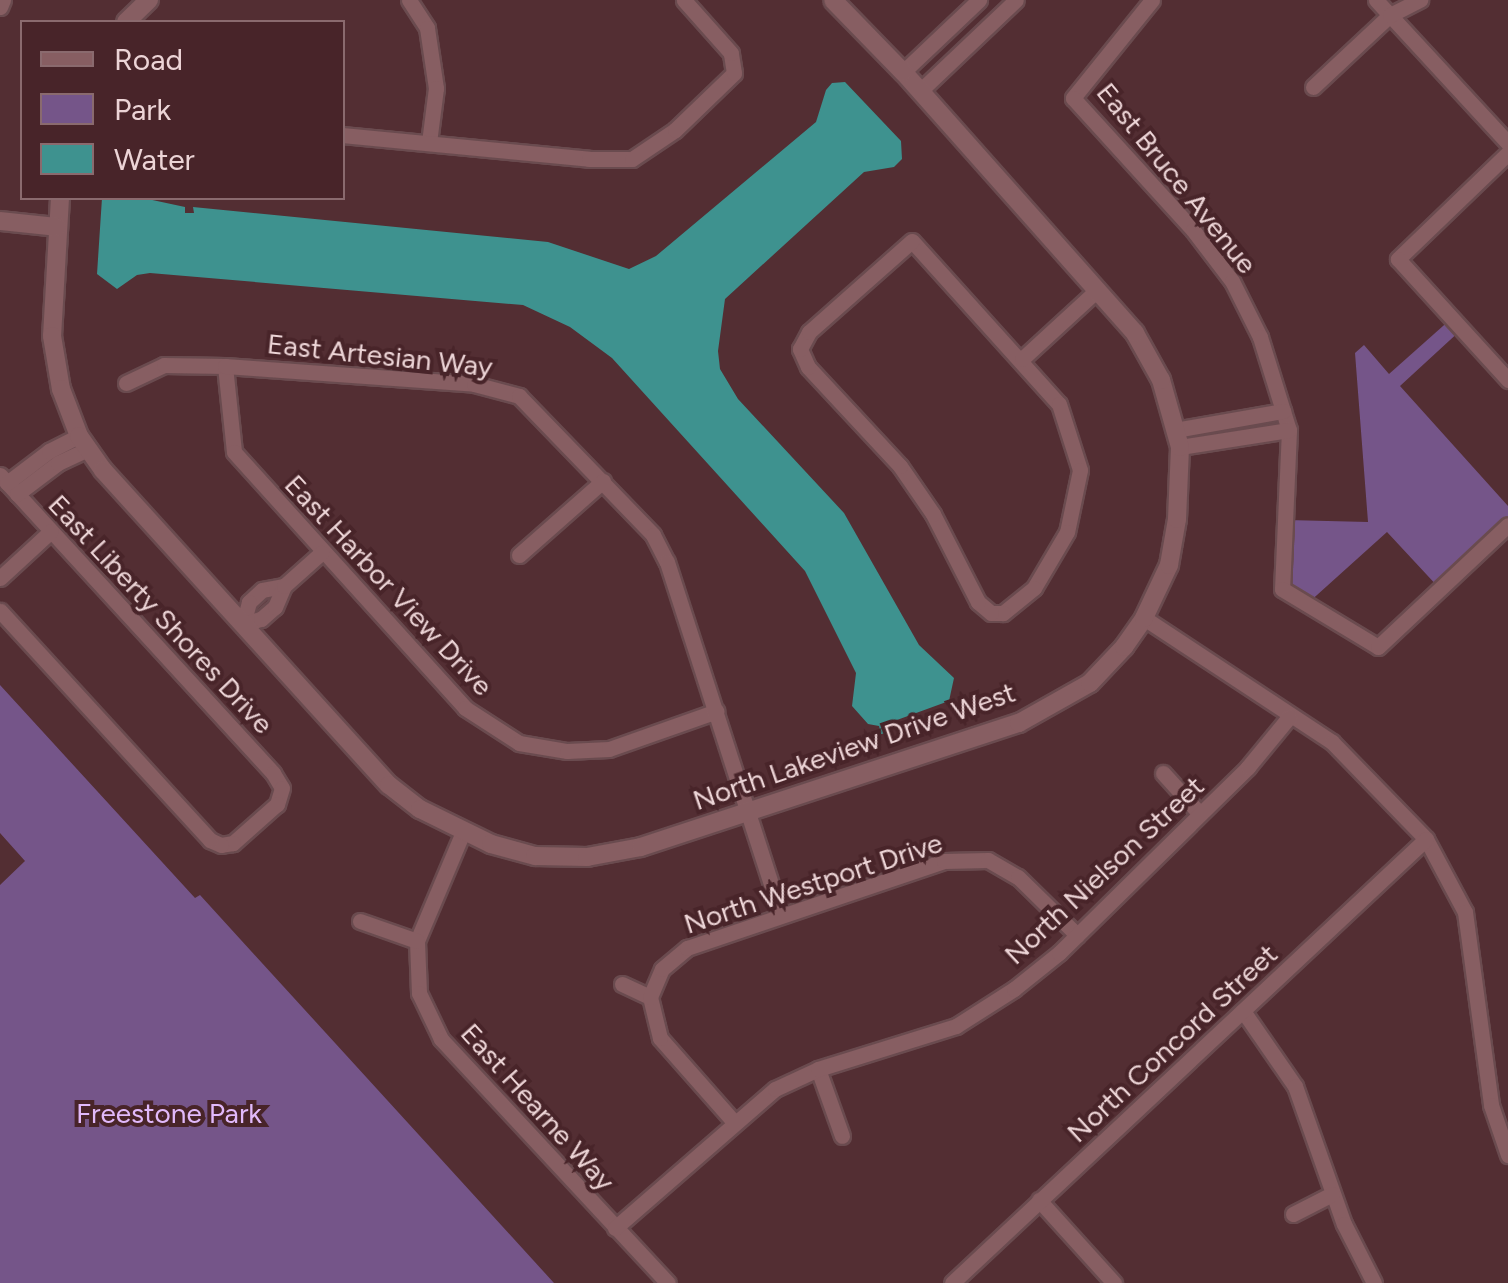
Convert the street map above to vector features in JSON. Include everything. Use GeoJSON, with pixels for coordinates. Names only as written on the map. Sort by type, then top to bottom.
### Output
{"type":"FeatureCollection","features":[{"type":"Feature","properties":{"kind":"street"},"geometry":{"type":"LineString","coordinates":[[128,20],[149,0]]}},
{"type":"Feature","properties":{"kind":"street"},"geometry":{"type":"LineString","coordinates":[[408,0],[427,28],[436,88],[429,144]]}},
{"type":"Feature","properties":{"kind":"street"},"geometry":{"type":"LineString","coordinates":[[345,135],[589,159],[632,159],[675,130],[730,79],[736,67],[726,46],[684,0]]}},
{"type":"Feature","properties":{"kind":"street","name":"North Lakeview Drive West"},"geometry":{"type":"LineString","coordinates":[[60,200],[52,336],[60,389],[84,442],[243,624],[389,785],[420,810],[463,832],[535,856],[587,857],[642,847],[1020,723],[1090,682],[1144,618],[1169,565],[1177,519],[1178,438],[1161,380],[1135,333],[910,80],[832,0]]}},
{"type":"Feature","properties":{"kind":"street"},"geometry":{"type":"LineString","coordinates":[[910,80],[980,0]]}},
{"type":"Feature","properties":{"kind":"street"},"geometry":{"type":"LineString","coordinates":[[910,80],[1016,0]]}},
{"type":"Feature","properties":{"kind":"street"},"geometry":{"type":"LineString","coordinates":[[1376,0],[1392,7],[1508,143]]}},
{"type":"Feature","properties":{"kind":"street"},"geometry":{"type":"LineString","coordinates":[[1313,88],[1392,7],[1420,0]]}},
{"type":"Feature","properties":{"kind":"street","name":"East Bruce Avenue"},"geometry":{"type":"LineString","coordinates":[[1151,1],[1072,98],[1192,230],[1232,281],[1260,336],[1288,430],[1282,589],[1378,647],[1508,525]]}},
{"type":"Feature","properties":{"kind":"street"},"geometry":{"type":"LineString","coordinates":[[1508,153],[1398,259],[1508,380]]}},
{"type":"Feature","properties":{"kind":"street"},"geometry":{"type":"LineString","coordinates":[[0,221],[57,227]]}},
{"type":"Feature","properties":{"kind":"street"},"geometry":{"type":"LineString","coordinates":[[912,241],[1022,359],[1059,404],[1080,470],[1068,532],[1034,588],[1009,610],[992,613],[978,602],[933,514],[900,466],[808,368],[800,349],[809,332],[912,241]]}},
{"type":"Feature","properties":{"kind":"street"},"geometry":{"type":"LineString","coordinates":[[1022,359],[1098,290]]}},
{"type":"Feature","properties":{"kind":"street","name":"East Artesian Way"},"geometry":{"type":"LineString","coordinates":[[126,384],[164,365],[224,366],[474,384],[519,396],[654,535],[667,562],[781,915]]}},
{"type":"Feature","properties":{"kind":"street","name":"East Harbor View Drive"},"geometry":{"type":"LineString","coordinates":[[224,366],[234,452],[321,553],[465,708],[520,744],[567,751],[609,750],[716,711]]}},
{"type":"Feature","properties":{"kind":"street"},"geometry":{"type":"LineString","coordinates":[[1178,438],[1283,411]]}},
{"type":"Feature","properties":{"kind":"street"},"geometry":{"type":"LineString","coordinates":[[1178,438],[1288,430]]}},
{"type":"Feature","properties":{"kind":"street"},"geometry":{"type":"LineString","coordinates":[[8,484],[49,450],[84,442]]}},
{"type":"Feature","properties":{"kind":"street"},"geometry":{"type":"LineString","coordinates":[[519,554],[603,481]]}},
{"type":"Feature","properties":{"kind":"street","name":"East Liberty Shores Drive"},"geometry":{"type":"LineString","coordinates":[[0,610],[205,836],[221,845],[238,840],[277,804],[282,788],[273,773],[8,484]]}},
{"type":"Feature","properties":{"kind":"street"},"geometry":{"type":"LineString","coordinates":[[0,578],[51,531]]}},
{"type":"Feature","properties":{"kind":"street"},"geometry":{"type":"LineString","coordinates":[[243,624],[249,602],[262,590],[284,586],[321,553]]}},
{"type":"Feature","properties":{"kind":"street"},"geometry":{"type":"LineString","coordinates":[[1144,618],[1332,742],[1426,840],[1465,912],[1491,1105],[1508,1155]]}},
{"type":"Feature","properties":{"kind":"street","name":"North Nielson Street"},"geometry":{"type":"LineString","coordinates":[[615,1228],[775,1089],[818,1069],[956,1026],[1014,989],[1077,935],[1248,768],[1289,717]]}},
{"type":"Feature","properties":{"kind":"street"},"geometry":{"type":"LineString","coordinates":[[1162,774],[1200,814]]}},
{"type":"Feature","properties":{"kind":"street","name":"East Hearne Way"},"geometry":{"type":"LineString","coordinates":[[463,832],[417,941],[419,994],[441,1039],[668,1283]]}},
{"type":"Feature","properties":{"kind":"street","name":"North Concord Street"},"geometry":{"type":"LineString","coordinates":[[952,1283],[1426,840]]}},
{"type":"Feature","properties":{"kind":"street","name":"North Westport Drive"},"geometry":{"type":"LineString","coordinates":[[650,997],[662,969],[687,948],[944,861],[988,860],[1018,877],[1077,935]]}},
{"type":"Feature","properties":{"kind":"street"},"geometry":{"type":"LineString","coordinates":[[360,920],[417,941]]}},
{"type":"Feature","properties":{"kind":"street"},"geometry":{"type":"LineString","coordinates":[[622,984],[650,997],[660,1038],[734,1122]]}},
{"type":"Feature","properties":{"kind":"street"},"geometry":{"type":"LineString","coordinates":[[1242,1011],[1295,1086],[1332,1194],[1374,1283]]}},
{"type":"Feature","properties":{"kind":"street"},"geometry":{"type":"LineString","coordinates":[[818,1069],[842,1136]]}},
{"type":"Feature","properties":{"kind":"street"},"geometry":{"type":"LineString","coordinates":[[1292,1214],[1332,1194]]}},
{"type":"Feature","properties":{"kind":"street"},"geometry":{"type":"LineString","coordinates":[[1039,1200],[1114,1283]]}},
{"type":"Feature","properties":{"kind":"green space"},"geometry":{"type":"Polygon","coordinates":[[[1452,318],[1462,329],[1400,386],[1508,506],[1508,525],[1440,589],[1387,532],[1307,604],[1282,589],[1287,520],[1368,522],[1355,353],[1364,345],[1389,374],[1452,318]]]}},
{"type":"Feature","properties":{"kind":"green space","name":"Freestone Park"},"geometry":{"type":"Polygon","coordinates":[[[0,685],[195,898],[200,895],[554,1283],[0,1283],[0,885],[25,861],[0,833],[0,685]]]}},
{"type":"Feature","properties":{"kind":"water"},"geometry":{"type":"Polygon","coordinates":[[[845,82],[901,141],[902,159],[894,167],[864,172],[725,299],[718,351],[720,369],[738,399],[844,513],[919,645],[954,678],[949,701],[886,724],[888,733],[881,734],[879,726],[868,724],[852,706],[856,673],[805,571],[612,358],[570,327],[523,305],[150,273],[137,275],[117,289],[97,274],[102,200],[152,200],[185,207],[185,213],[194,213],[193,207],[548,242],[629,269],[656,256],[816,122],[832,83],[845,82]]]}}]}
